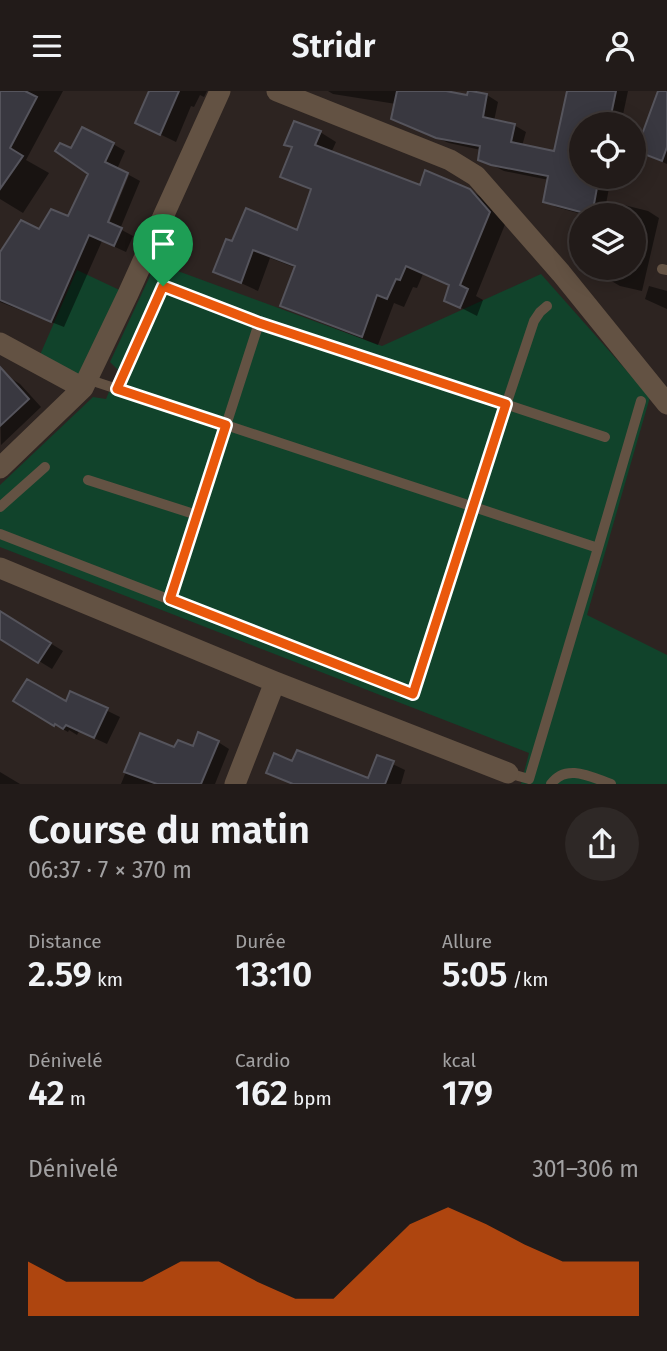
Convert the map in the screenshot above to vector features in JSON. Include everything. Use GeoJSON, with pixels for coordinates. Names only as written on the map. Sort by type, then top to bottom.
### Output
{"type":"FeatureCollection","features":[{"type":"Feature","properties":{"kind":"street"},"geometry":{"type":"LineString","coordinates":[[0,468],[85,384],[220,91]]}},
{"type":"Feature","properties":{"kind":"street"},"geometry":{"type":"LineString","coordinates":[[277,91],[450,160],[476,176],[561,273],[667,404]]}},
{"type":"Feature","properties":{"kind":"street"},"geometry":{"type":"LineString","coordinates":[[0,343],[85,384]]}},
{"type":"Feature","properties":{"kind":"street"},"geometry":{"type":"LineString","coordinates":[[0,568],[275,682],[508,773]]}},
{"type":"Feature","properties":{"kind":"street"},"geometry":{"type":"LineString","coordinates":[[235,784],[275,682]]}},
{"type":"Feature","properties":{"kind":"lane"},"geometry":{"type":"LineString","coordinates":[[117,389],[163,286],[259,323],[605,437]]}},
{"type":"Feature","properties":{"kind":"lane"},"geometry":{"type":"LineString","coordinates":[[0,534],[413,694],[534,321],[547,306]]}},
{"type":"Feature","properties":{"kind":"lane"},"geometry":{"type":"LineString","coordinates":[[170,599],[259,323]]}},
{"type":"Feature","properties":{"kind":"lane"},"geometry":{"type":"LineString","coordinates":[[85,384],[117,389],[597,548]]}},
{"type":"Feature","properties":{"kind":"lane"},"geometry":{"type":"LineString","coordinates":[[529,779],[641,401]]}},
{"type":"Feature","properties":{"kind":"lane"},"geometry":{"type":"LineString","coordinates":[[0,507],[46,467]]}},
{"type":"Feature","properties":{"kind":"lane"},"geometry":{"type":"LineString","coordinates":[[88,480],[197,515]]}},
{"type":"Feature","properties":{"kind":"lane"},"geometry":{"type":"LineString","coordinates":[[551,784],[560,775],[569,772],[611,784]]}},
{"type":"Feature","properties":{"kind":"lane"},"geometry":{"type":"LineString","coordinates":[[508,773],[541,784]]}},
{"type":"Feature","properties":{"kind":"green space"},"geometry":{"type":"Polygon","coordinates":[[[156,263],[382,346],[541,274],[650,397],[587,615],[667,655],[667,784],[521,784],[529,753],[0,547],[0,485],[93,397],[106,399],[118,370],[110,362],[156,263]]]}},
{"type":"Feature","properties":{"kind":"green space"},"geometry":{"type":"Polygon","coordinates":[[[77,270],[128,294],[83,388],[36,364],[77,270]]]}},
{"type":"Feature","properties":{"kind":"building"},"geometry":{"type":"Polygon","coordinates":[[[0,91],[25,91],[37,97],[10,148],[23,156],[0,189],[0,91]]]}},
{"type":"Feature","properties":{"kind":"building"},"geometry":{"type":"Polygon","coordinates":[[[149,91],[179,91],[160,135],[135,123],[149,91]]]}},
{"type":"Feature","properties":{"kind":"building"},"geometry":{"type":"Polygon","coordinates":[[[397,91],[446,91],[467,95],[468,91],[471,91],[487,94],[483,117],[515,124],[511,142],[554,151],[567,91],[616,91],[612,112],[569,112],[569,189],[597,189],[594,203],[569,203],[569,209],[543,202],[548,176],[491,165],[478,160],[480,146],[436,138],[391,119],[397,91]]]}},
{"type":"Feature","properties":{"kind":"building"},"geometry":{"type":"Polygon","coordinates":[[[658,91],[667,91],[667,147],[662,161],[646,155],[646,124],[658,91]]]}},
{"type":"Feature","properties":{"kind":"building"},"geometry":{"type":"Polygon","coordinates":[[[294,121],[321,131],[315,145],[420,185],[425,170],[470,189],[490,212],[460,285],[468,289],[460,308],[444,301],[449,285],[406,266],[400,280],[396,279],[387,299],[377,295],[362,337],[280,306],[295,266],[253,250],[241,283],[213,272],[226,239],[232,241],[246,208],[297,230],[311,189],[280,177],[292,147],[284,145],[294,121]]]}},
{"type":"Feature","properties":{"kind":"building"},"geometry":{"type":"Polygon","coordinates":[[[82,127],[114,143],[105,162],[128,173],[108,222],[122,228],[114,246],[89,235],[51,322],[0,300],[0,252],[21,220],[39,229],[51,209],[68,216],[88,174],[55,151],[60,143],[71,148],[82,127]]]}},
{"type":"Feature","properties":{"kind":"building"},"geometry":{"type":"Polygon","coordinates":[[[0,367],[29,399],[0,426],[0,367]]]}},
{"type":"Feature","properties":{"kind":"building"},"geometry":{"type":"Polygon","coordinates":[[[0,611],[51,643],[38,663],[0,639],[0,611]]]}},
{"type":"Feature","properties":{"kind":"building"},"geometry":{"type":"Polygon","coordinates":[[[27,679],[66,701],[70,691],[108,708],[94,738],[66,725],[63,729],[55,724],[54,726],[13,701],[27,679]]]}},
{"type":"Feature","properties":{"kind":"building"},"geometry":{"type":"Polygon","coordinates":[[[198,732],[219,741],[201,784],[157,784],[124,772],[140,733],[174,747],[178,740],[193,746],[198,732]]]}},
{"type":"Feature","properties":{"kind":"building"},"geometry":{"type":"Polygon","coordinates":[[[297,750],[368,778],[377,755],[394,761],[385,784],[293,784],[266,773],[274,753],[292,761],[297,750]]]}},
{"type":"Feature","properties":{"kind":"route"},"geometry":{"type":"LineString","coordinates":[[163,286],[259,323],[506,404],[413,694],[170,599],[226,425],[117,389],[163,286]]}}]}
